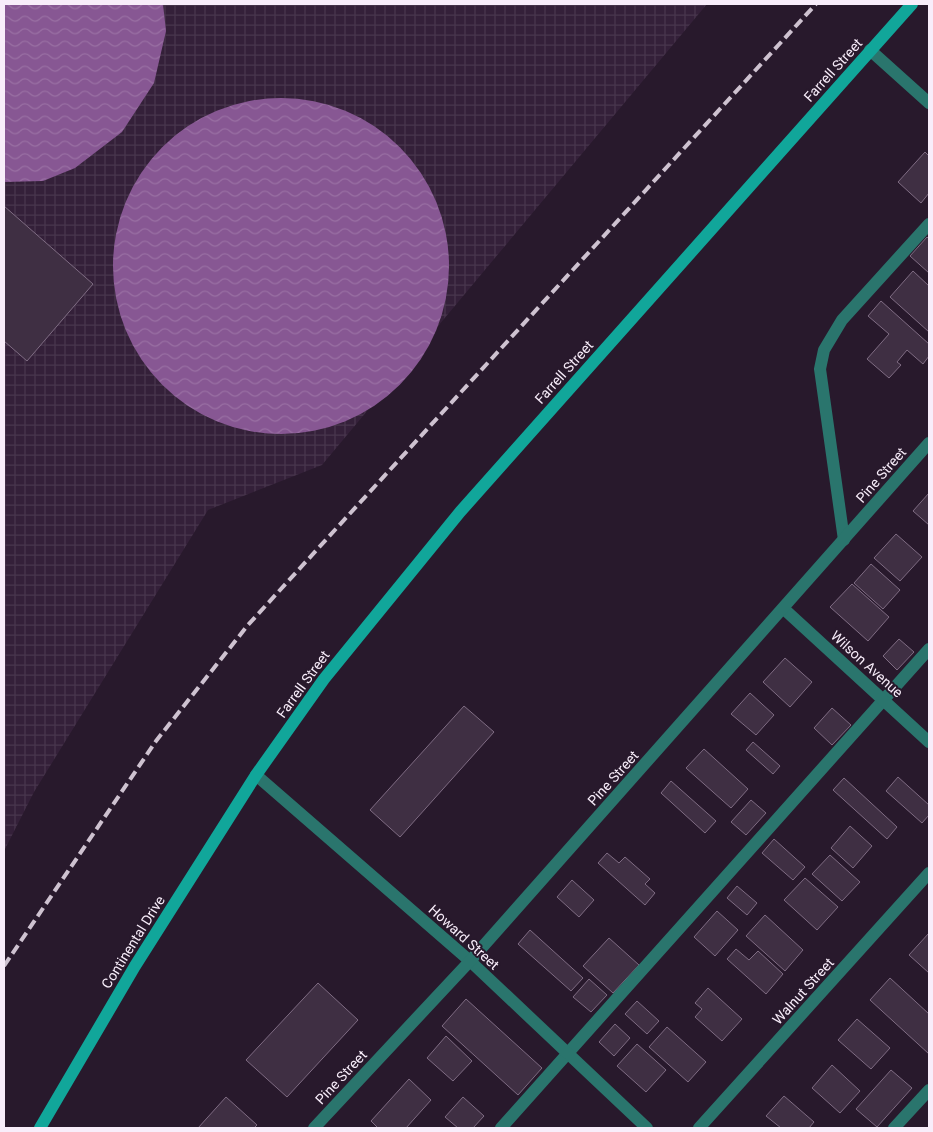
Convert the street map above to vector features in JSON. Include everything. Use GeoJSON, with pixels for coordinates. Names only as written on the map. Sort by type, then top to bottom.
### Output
{"type":"FeatureCollection","features":[{"type":"Feature","properties":{"kind":"main road","name":"Farrell Street"},"geometry":{"type":"LineString","coordinates":[[256,775],[324,679],[460,512],[912,4]]}},
{"type":"Feature","properties":{"kind":"main road","name":"Continental Drive"},"geometry":{"type":"LineString","coordinates":[[40,1128],[135,966],[256,775]]}},
{"type":"Feature","properties":{"kind":"street"},"geometry":{"type":"LineString","coordinates":[[870,50],[929,103]]}},
{"type":"Feature","properties":{"kind":"street"},"geometry":{"type":"LineString","coordinates":[[844,540],[820,369],[824,350],[842,320],[929,224]]}},
{"type":"Feature","properties":{"kind":"street","name":"Pine Street"},"geometry":{"type":"LineString","coordinates":[[314,1128],[470,961],[784,609],[929,443]]}},
{"type":"Feature","properties":{"kind":"street","name":"Wilson Avenue"},"geometry":{"type":"LineString","coordinates":[[784,609],[929,742]]}},
{"type":"Feature","properties":{"kind":"street"},"geometry":{"type":"LineString","coordinates":[[501,1128],[929,649]]}},
{"type":"Feature","properties":{"kind":"street","name":"Howard Street"},"geometry":{"type":"LineString","coordinates":[[256,775],[470,961],[567,1055],[647,1128]]}},
{"type":"Feature","properties":{"kind":"street","name":"Walnut Street"},"geometry":{"type":"LineString","coordinates":[[699,1128],[929,873]]}},
{"type":"Feature","properties":{"kind":"street"},"geometry":{"type":"LineString","coordinates":[[894,1128],[929,1090]]}},
{"type":"Feature","properties":{"kind":"shaded area"},"geometry":{"type":"Polygon","coordinates":[[[4,4],[707,4],[322,465],[208,510],[34,792],[4,851],[4,4]]]}},
{"type":"Feature","properties":{"kind":"water"},"geometry":{"type":"Polygon","coordinates":[[[4,4],[163,4],[166,31],[154,83],[122,132],[75,168],[43,181],[4,182],[4,4]]]}},
{"type":"Feature","properties":{"kind":"water"},"geometry":{"type":"Polygon","coordinates":[[[281,98],[314,101],[345,111],[374,126],[400,147],[421,173],[436,202],[446,233],[449,266],[446,299],[436,330],[421,359],[400,385],[374,406],[345,421],[314,431],[281,434],[248,431],[217,421],[188,406],[162,385],[141,359],[126,330],[116,299],[113,266],[116,233],[126,202],[141,173],[162,147],[188,126],[217,111],[248,101],[281,98]]]}},
{"type":"Feature","properties":{"kind":"building"},"geometry":{"type":"Polygon","coordinates":[[[925,152],[929,156],[929,193],[921,203],[898,182],[925,152]]]}},
{"type":"Feature","properties":{"kind":"building"},"geometry":{"type":"Polygon","coordinates":[[[4,206],[93,284],[27,361],[4,341],[4,206]]]}},
{"type":"Feature","properties":{"kind":"building"},"geometry":{"type":"Polygon","coordinates":[[[927,237],[929,239],[929,273],[910,256],[927,237]]]}},
{"type":"Feature","properties":{"kind":"building"},"geometry":{"type":"Polygon","coordinates":[[[913,271],[929,286],[929,332],[890,297],[913,271]]]}},
{"type":"Feature","properties":{"kind":"building"},"geometry":{"type":"Polygon","coordinates":[[[881,301],[929,344],[929,356],[923,364],[907,350],[897,362],[901,365],[889,378],[867,359],[889,334],[868,316],[881,301]]]}},
{"type":"Feature","properties":{"kind":"building"},"geometry":{"type":"Polygon","coordinates":[[[929,493],[929,525],[913,511],[929,493]]]}},
{"type":"Feature","properties":{"kind":"building"},"geometry":{"type":"Polygon","coordinates":[[[896,534],[922,557],[900,581],[874,558],[896,534]]]}},
{"type":"Feature","properties":{"kind":"building"},"geometry":{"type":"Polygon","coordinates":[[[871,564],[900,590],[883,609],[854,583],[871,564]]]}},
{"type":"Feature","properties":{"kind":"building"},"geometry":{"type":"Polygon","coordinates":[[[852,584],[889,617],[868,641],[830,607],[852,584]]]}},
{"type":"Feature","properties":{"kind":"building"},"geometry":{"type":"Polygon","coordinates":[[[899,639],[914,652],[897,670],[883,656],[899,639]]]}},
{"type":"Feature","properties":{"kind":"building"},"geometry":{"type":"Polygon","coordinates":[[[785,658],[812,682],[790,707],[763,682],[785,658]]]}},
{"type":"Feature","properties":{"kind":"building"},"geometry":{"type":"Polygon","coordinates":[[[750,693],[774,715],[756,735],[731,714],[750,693]]]}},
{"type":"Feature","properties":{"kind":"building"},"geometry":{"type":"Polygon","coordinates":[[[464,706],[494,732],[400,837],[370,810],[464,706]]]}},
{"type":"Feature","properties":{"kind":"building"},"geometry":{"type":"Polygon","coordinates":[[[832,708],[851,725],[832,745],[814,728],[832,708]]]}},
{"type":"Feature","properties":{"kind":"building"},"geometry":{"type":"Polygon","coordinates":[[[753,742],[780,766],[773,774],[746,750],[753,742]]]}},
{"type":"Feature","properties":{"kind":"building"},"geometry":{"type":"Polygon","coordinates":[[[704,749],[748,789],[731,808],[686,768],[704,749]]]}},
{"type":"Feature","properties":{"kind":"building"},"geometry":{"type":"Polygon","coordinates":[[[898,777],[929,805],[929,815],[922,823],[886,791],[898,777]]]}},
{"type":"Feature","properties":{"kind":"building"},"geometry":{"type":"Polygon","coordinates":[[[844,778],[897,827],[887,839],[833,790],[844,778]]]}},
{"type":"Feature","properties":{"kind":"building"},"geometry":{"type":"Polygon","coordinates":[[[671,781],[716,821],[705,833],[661,793],[671,781]]]}},
{"type":"Feature","properties":{"kind":"building"},"geometry":{"type":"Polygon","coordinates":[[[751,800],[766,813],[746,835],[731,822],[751,800]]]}},
{"type":"Feature","properties":{"kind":"building"},"geometry":{"type":"Polygon","coordinates":[[[850,826],[872,846],[853,868],[831,848],[850,826]]]}},
{"type":"Feature","properties":{"kind":"building"},"geometry":{"type":"Polygon","coordinates":[[[774,839],[805,867],[793,880],[762,853],[774,839]]]}},
{"type":"Feature","properties":{"kind":"building"},"geometry":{"type":"Polygon","coordinates":[[[607,853],[619,863],[625,857],[650,879],[645,884],[655,893],[645,905],[598,863],[607,853]]]}},
{"type":"Feature","properties":{"kind":"building"},"geometry":{"type":"Polygon","coordinates":[[[830,855],[860,882],[842,901],[812,874],[830,855]]]}},
{"type":"Feature","properties":{"kind":"building"},"geometry":{"type":"Polygon","coordinates":[[[805,878],[838,907],[817,930],[784,900],[805,878]]]}},
{"type":"Feature","properties":{"kind":"building"},"geometry":{"type":"Polygon","coordinates":[[[572,880],[594,900],[579,917],[557,897],[572,880]]]}},
{"type":"Feature","properties":{"kind":"building"},"geometry":{"type":"Polygon","coordinates":[[[737,886],[757,903],[747,915],[727,898],[737,886]]]}},
{"type":"Feature","properties":{"kind":"building"},"geometry":{"type":"Polygon","coordinates":[[[717,911],[738,930],[715,956],[694,937],[717,911]]]}},
{"type":"Feature","properties":{"kind":"building"},"geometry":{"type":"Polygon","coordinates":[[[765,915],[803,950],[785,971],[746,936],[765,915]]]}},
{"type":"Feature","properties":{"kind":"building"},"geometry":{"type":"Polygon","coordinates":[[[530,930],[583,978],[571,991],[518,944],[530,930]]]}},
{"type":"Feature","properties":{"kind":"building"},"geometry":{"type":"Polygon","coordinates":[[[929,933],[929,973],[909,955],[929,933]]]}},
{"type":"Feature","properties":{"kind":"building"},"geometry":{"type":"Polygon","coordinates":[[[609,938],[639,965],[613,993],[583,966],[609,938]]]}},
{"type":"Feature","properties":{"kind":"building"},"geometry":{"type":"Polygon","coordinates":[[[736,949],[749,960],[758,951],[783,974],[766,994],[727,959],[736,949]]]}},
{"type":"Feature","properties":{"kind":"building"},"geometry":{"type":"Polygon","coordinates":[[[890,978],[929,1014],[929,1054],[870,1000],[890,978]]]}},
{"type":"Feature","properties":{"kind":"building"},"geometry":{"type":"Polygon","coordinates":[[[589,979],[607,995],[591,1012],[573,997],[589,979]]]}},
{"type":"Feature","properties":{"kind":"building"},"geometry":{"type":"Polygon","coordinates":[[[318,983],[358,1020],[287,1097],[246,1060],[318,983]]]}},
{"type":"Feature","properties":{"kind":"building"},"geometry":{"type":"Polygon","coordinates":[[[708,988],[742,1019],[722,1041],[695,1017],[702,1009],[695,1003],[708,988]]]}},
{"type":"Feature","properties":{"kind":"building"},"geometry":{"type":"Polygon","coordinates":[[[466,999],[542,1068],[518,1095],[442,1026],[466,999]]]}},
{"type":"Feature","properties":{"kind":"building"},"geometry":{"type":"Polygon","coordinates":[[[637,1001],[659,1021],[647,1034],[625,1014],[637,1001]]]}},
{"type":"Feature","properties":{"kind":"building"},"geometry":{"type":"Polygon","coordinates":[[[857,1019],[890,1048],[871,1069],[838,1040],[857,1019]]]}},
{"type":"Feature","properties":{"kind":"building"},"geometry":{"type":"Polygon","coordinates":[[[615,1024],[630,1038],[614,1056],[599,1042],[615,1024]]]}},
{"type":"Feature","properties":{"kind":"building"},"geometry":{"type":"Polygon","coordinates":[[[667,1027],[706,1062],[688,1082],[649,1047],[667,1027]]]}},
{"type":"Feature","properties":{"kind":"building"},"geometry":{"type":"Polygon","coordinates":[[[446,1036],[472,1061],[453,1081],[427,1058],[446,1036]]]}},
{"type":"Feature","properties":{"kind":"building"},"geometry":{"type":"Polygon","coordinates":[[[637,1044],[666,1070],[646,1092],[617,1066],[637,1044]]]}},
{"type":"Feature","properties":{"kind":"building"},"geometry":{"type":"Polygon","coordinates":[[[832,1065],[860,1091],[840,1113],[812,1088],[832,1065]]]}},
{"type":"Feature","properties":{"kind":"building"},"geometry":{"type":"Polygon","coordinates":[[[891,1070],[912,1088],[877,1127],[856,1109],[891,1070]]]}},
{"type":"Feature","properties":{"kind":"building"},"geometry":{"type":"Polygon","coordinates":[[[409,1079],[431,1100],[406,1128],[378,1128],[371,1121],[409,1079]]]}},
{"type":"Feature","properties":{"kind":"building"},"geometry":{"type":"Polygon","coordinates":[[[784,1096],[814,1122],[809,1128],[781,1128],[766,1116],[784,1096]]]}},
{"type":"Feature","properties":{"kind":"building"},"geometry":{"type":"Polygon","coordinates":[[[226,1097],[257,1125],[254,1128],[198,1128],[226,1097]]]}},
{"type":"Feature","properties":{"kind":"building"},"geometry":{"type":"Polygon","coordinates":[[[463,1097],[484,1116],[473,1128],[458,1128],[445,1117],[463,1097]]]}},
{"type":"Feature","properties":{"kind":"railway"},"geometry":{"type":"LineString","coordinates":[[4,966],[156,741],[248,625],[816,4]]}}]}
